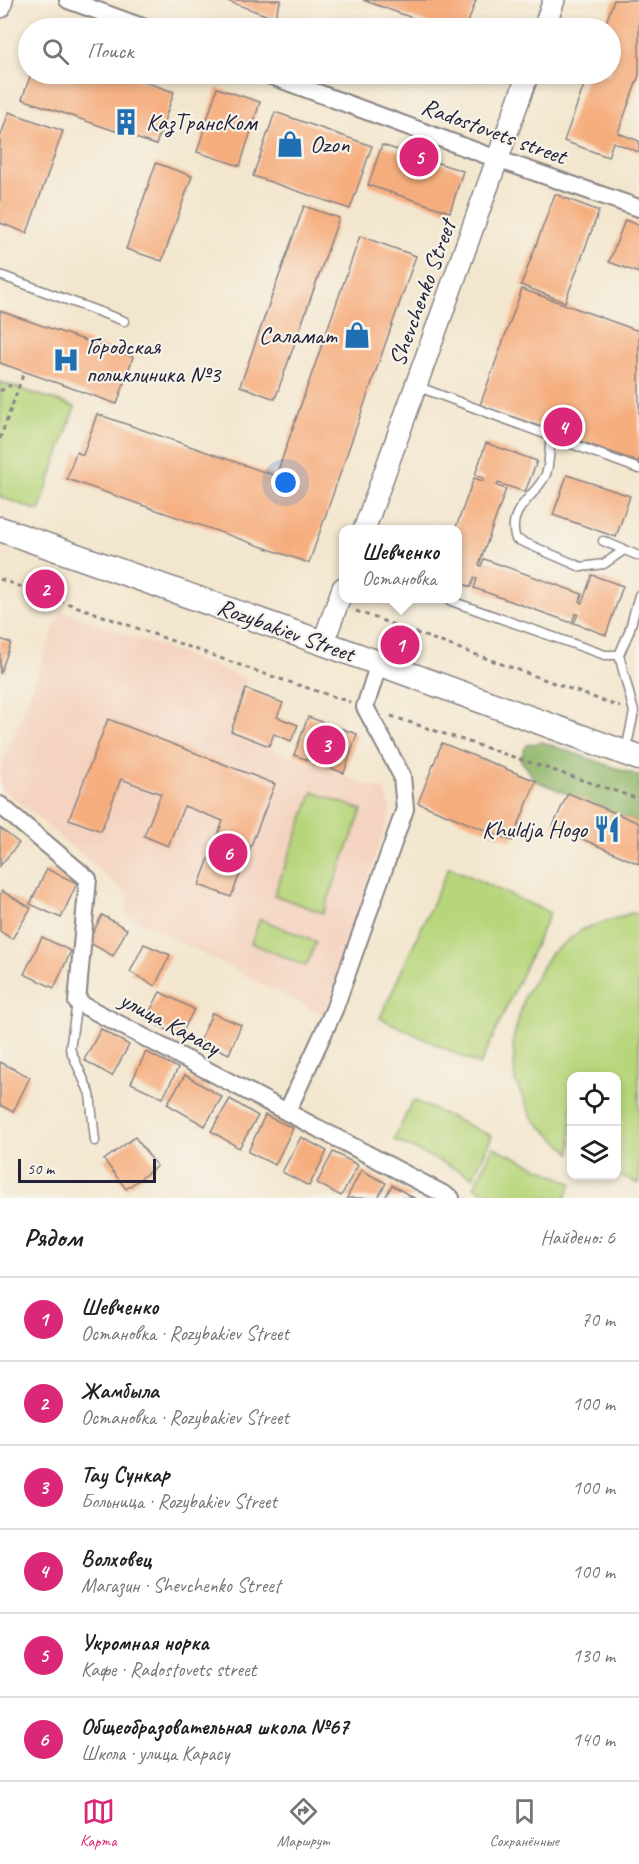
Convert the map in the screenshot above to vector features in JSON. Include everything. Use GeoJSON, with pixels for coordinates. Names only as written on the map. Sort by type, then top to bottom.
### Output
{"type":"FeatureCollection","features":[{"type":"Feature","properties":{"kind":"main road","name":"Rozybakiev Street"},"geometry":{"type":"LineString","coordinates":[[0,529],[632,755]]}},
{"type":"Feature","properties":{"kind":"street"},"geometry":{"type":"LineString","coordinates":[[0,7],[2,0]]}},
{"type":"Feature","properties":{"kind":"street"},"geometry":{"type":"LineString","coordinates":[[68,0],[118,18]]}},
{"type":"Feature","properties":{"kind":"street"},"geometry":{"type":"LineString","coordinates":[[548,18],[554,0]]}},
{"type":"Feature","properties":{"kind":"street","name":"Radostovets street"},"geometry":{"type":"LineString","coordinates":[[293,84],[497,159],[639,208]]}},
{"type":"Feature","properties":{"kind":"street","name":"Shevchenko Street"},"geometry":{"type":"LineString","coordinates":[[366,525],[524,84]]}},
{"type":"Feature","properties":{"kind":"street"},"geometry":{"type":"LineString","coordinates":[[323,643],[339,599]]}},
{"type":"Feature","properties":{"kind":"street"},"geometry":{"type":"LineString","coordinates":[[287,1112],[334,1010],[405,808],[402,776],[365,707],[378,663]]}},
{"type":"Feature","properties":{"kind":"street"},"geometry":{"type":"LineString","coordinates":[[0,805],[88,879],[78,1002]]}},
{"type":"Feature","properties":{"kind":"street","name":"улица Карасу"},"geometry":{"type":"LineString","coordinates":[[78,1002],[451,1198]]}},
{"type":"Feature","properties":{"kind":"lane"},"geometry":{"type":"LineString","coordinates":[[0,275],[124,321]]}},
{"type":"Feature","properties":{"kind":"lane"},"geometry":{"type":"LineString","coordinates":[[416,386],[639,469]]}},
{"type":"Feature","properties":{"kind":"lane"},"geometry":{"type":"LineString","coordinates":[[551,436],[546,474],[521,506],[513,525],[516,539],[580,567],[604,564],[624,550]]}},
{"type":"Feature","properties":{"kind":"lane"},"geometry":{"type":"LineString","coordinates":[[603,541],[639,556]]}},
{"type":"Feature","properties":{"kind":"lane"},"geometry":{"type":"LineString","coordinates":[[632,755],[634,712],[619,655],[630,632],[639,595]]}},
{"type":"Feature","properties":{"kind":"lane"},"geometry":{"type":"LineString","coordinates":[[457,603],[606,655],[619,655]]}},
{"type":"Feature","properties":{"kind":"lane"},"geometry":{"type":"LineString","coordinates":[[78,1002],[70,1048],[90,1094],[95,1141]]}},
{"type":"Feature","properties":{"kind":"path"},"geometry":{"type":"LineString","coordinates":[[0,439],[24,372]]}},
{"type":"Feature","properties":{"kind":"path"},"geometry":{"type":"LineString","coordinates":[[0,390],[11,385]]}},
{"type":"Feature","properties":{"kind":"path"},"geometry":{"type":"LineString","coordinates":[[0,579],[248,668],[639,800]]}},
{"type":"Feature","properties":{"kind":"path"},"geometry":{"type":"LineString","coordinates":[[349,609],[634,712]]}},
{"type":"Feature","properties":{"kind":"shaded area"},"geometry":{"type":"Polygon","coordinates":[[[61,610],[247,679],[228,733],[385,791],[391,809],[325,1016],[124,914],[130,896],[0,786],[0,770],[61,610]]]}},
{"type":"Feature","properties":{"kind":"green space"},"geometry":{"type":"Polygon","coordinates":[[[0,382],[75,407],[39,511],[0,497],[0,382]]]}},
{"type":"Feature","properties":{"kind":"green space"},"geometry":{"type":"Polygon","coordinates":[[[542,742],[639,776],[639,823],[536,781],[520,759],[527,745],[542,742]]]}},
{"type":"Feature","properties":{"kind":"green space"},"geometry":{"type":"Polygon","coordinates":[[[313,792],[362,810],[323,913],[274,895],[313,792]]]}},
{"type":"Feature","properties":{"kind":"green space"},"geometry":{"type":"Polygon","coordinates":[[[449,867],[550,913],[480,1065],[380,1018],[449,867]]]}},
{"type":"Feature","properties":{"kind":"green space"},"geometry":{"type":"Polygon","coordinates":[[[631,913],[639,914],[639,1184],[621,1176],[621,1072],[567,1072],[567,1149],[533,1119],[515,1081],[513,1040],[525,995],[550,954],[583,929],[631,913]]]}},
{"type":"Feature","properties":{"kind":"green space"},"geometry":{"type":"Polygon","coordinates":[[[260,919],[316,942],[306,966],[251,943],[260,919]]]}},
{"type":"Feature","properties":{"kind":"green space"},"geometry":{"type":"Polygon","coordinates":[[[413,1100],[492,1136],[473,1177],[394,1140],[413,1100]]]}},
{"type":"Feature","properties":{"kind":"green space"},"geometry":{"type":"Polygon","coordinates":[[[493,1147],[572,1183],[565,1198],[497,1198],[474,1187],[493,1147]]]}},
{"type":"Feature","properties":{"kind":"building"},"geometry":{"type":"Polygon","coordinates":[[[225,0],[281,0],[274,18],[225,0]]]}},
{"type":"Feature","properties":{"kind":"building"},"geometry":{"type":"Polygon","coordinates":[[[363,0],[476,0],[470,18],[412,18],[363,0]]]}},
{"type":"Feature","properties":{"kind":"building"},"geometry":{"type":"Polygon","coordinates":[[[614,0],[639,0],[639,75],[618,133],[639,141],[639,152],[613,142],[608,157],[564,141],[584,84],[621,84],[621,18],[608,18],[614,0]]]}},
{"type":"Feature","properties":{"kind":"building","name":"КазТрансКом"},"geometry":{"type":"Polygon","coordinates":[[[27,84],[150,84],[174,92],[156,145],[22,99],[27,84]]]}},
{"type":"Feature","properties":{"kind":"building"},"geometry":{"type":"Polygon","coordinates":[[[217,88],[260,102],[240,166],[197,152],[217,88]]]}},
{"type":"Feature","properties":{"kind":"building"},"geometry":{"type":"Polygon","coordinates":[[[9,112],[63,131],[27,233],[0,223],[0,138],[9,112]]]}},
{"type":"Feature","properties":{"kind":"building"},"geometry":{"type":"Polygon","coordinates":[[[275,112],[372,146],[350,209],[253,176],[275,112]]]}},
{"type":"Feature","properties":{"kind":"building"},"geometry":{"type":"Polygon","coordinates":[[[382,145],[463,171],[450,212],[368,185],[382,145]]]}},
{"type":"Feature","properties":{"kind":"building"},"geometry":{"type":"Polygon","coordinates":[[[156,163],[192,176],[162,261],[126,249],[156,163]]]}},
{"type":"Feature","properties":{"kind":"building"},"geometry":{"type":"Polygon","coordinates":[[[555,194],[599,211],[565,302],[521,285],[555,194]]]}},
{"type":"Feature","properties":{"kind":"building"},"geometry":{"type":"Polygon","coordinates":[[[304,206],[339,218],[275,399],[240,386],[304,206]]]}},
{"type":"Feature","properties":{"kind":"building"},"geometry":{"type":"Polygon","coordinates":[[[625,220],[639,225],[639,273],[609,262],[625,220]]]}},
{"type":"Feature","properties":{"kind":"building","name":"Саламат"},"geometry":{"type":"Polygon","coordinates":[[[360,236],[416,256],[309,563],[67,479],[76,452],[83,455],[97,414],[276,476],[360,236]]]}},
{"type":"Feature","properties":{"kind":"building"},"geometry":{"type":"Polygon","coordinates":[[[522,289],[639,331],[639,462],[480,405],[522,289]]]}},
{"type":"Feature","properties":{"kind":"building","name":"Городская поликлиника №3"},"geometry":{"type":"Polygon","coordinates":[[[0,311],[133,357],[117,404],[0,363],[0,311]]]}},
{"type":"Feature","properties":{"kind":"building"},"geometry":{"type":"Polygon","coordinates":[[[486,443],[537,461],[525,492],[498,483],[497,486],[506,489],[479,565],[481,566],[484,559],[582,594],[580,602],[582,603],[592,575],[623,586],[606,635],[574,623],[578,614],[575,614],[572,623],[474,588],[477,579],[474,578],[471,587],[462,584],[462,525],[457,525],[474,478],[483,481],[484,478],[475,475],[486,443]]]}},
{"type":"Feature","properties":{"kind":"building"},"geometry":{"type":"Polygon","coordinates":[[[567,475],[630,496],[616,537],[553,515],[567,475]]]}},
{"type":"Feature","properties":{"kind":"building"},"geometry":{"type":"Polygon","coordinates":[[[0,639],[11,643],[0,674],[0,639]]]}},
{"type":"Feature","properties":{"kind":"building"},"geometry":{"type":"Polygon","coordinates":[[[246,689],[283,703],[277,717],[298,725],[291,741],[274,734],[269,746],[231,731],[246,689]]]}},
{"type":"Feature","properties":{"kind":"building"},"geometry":{"type":"Polygon","coordinates":[[[308,717],[357,734],[344,773],[294,755],[308,717]]]}},
{"type":"Feature","properties":{"kind":"building"},"geometry":{"type":"Polygon","coordinates":[[[108,719],[275,784],[231,897],[199,885],[223,821],[184,806],[168,846],[144,836],[161,794],[121,779],[101,831],[69,819],[108,719]]]}},
{"type":"Feature","properties":{"kind":"building"},"geometry":{"type":"Polygon","coordinates":[[[442,743],[536,781],[512,841],[418,803],[442,743]]]}},
{"type":"Feature","properties":{"kind":"building"},"geometry":{"type":"Polygon","coordinates":[[[568,793],[639,823],[639,864],[553,826],[568,793]]]}},
{"type":"Feature","properties":{"kind":"building"},"geometry":{"type":"Polygon","coordinates":[[[0,828],[19,843],[0,866],[0,828]]]}},
{"type":"Feature","properties":{"kind":"building"},"geometry":{"type":"Polygon","coordinates":[[[47,869],[77,883],[61,918],[30,904],[47,869]]]}},
{"type":"Feature","properties":{"kind":"building"},"geometry":{"type":"Polygon","coordinates":[[[2,891],[31,908],[12,939],[0,931],[0,894],[2,891]]]}},
{"type":"Feature","properties":{"kind":"building"},"geometry":{"type":"Polygon","coordinates":[[[102,915],[127,929],[113,956],[88,942],[102,915]]]}},
{"type":"Feature","properties":{"kind":"building"},"geometry":{"type":"Polygon","coordinates":[[[42,937],[71,951],[54,988],[24,974],[42,937]]]}},
{"type":"Feature","properties":{"kind":"building"},"geometry":{"type":"Polygon","coordinates":[[[144,944],[170,955],[155,986],[130,972],[144,944]]]}},
{"type":"Feature","properties":{"kind":"building"},"geometry":{"type":"Polygon","coordinates":[[[160,992],[194,1009],[180,1037],[146,1019],[160,992]]]}},
{"type":"Feature","properties":{"kind":"building"},"geometry":{"type":"Polygon","coordinates":[[[212,1013],[241,1025],[229,1054],[200,1041],[212,1013]]]}},
{"type":"Feature","properties":{"kind":"building"},"geometry":{"type":"Polygon","coordinates":[[[101,1029],[129,1045],[112,1076],[84,1060],[101,1029]]]}},
{"type":"Feature","properties":{"kind":"building"},"geometry":{"type":"Polygon","coordinates":[[[146,1052],[178,1068],[163,1098],[131,1083],[146,1052]]]}},
{"type":"Feature","properties":{"kind":"building"},"geometry":{"type":"Polygon","coordinates":[[[0,1062],[30,1077],[13,1112],[0,1105],[0,1062]]]}},
{"type":"Feature","properties":{"kind":"building"},"geometry":{"type":"Polygon","coordinates":[[[185,1075],[222,1097],[205,1126],[167,1104],[185,1075]]]}},
{"type":"Feature","properties":{"kind":"building"},"geometry":{"type":"Polygon","coordinates":[[[230,1099],[258,1116],[239,1148],[211,1131],[230,1099]]]}},
{"type":"Feature","properties":{"kind":"building"},"geometry":{"type":"Polygon","coordinates":[[[265,1115],[293,1128],[275,1165],[248,1152],[265,1115]]]}},
{"type":"Feature","properties":{"kind":"building"},"geometry":{"type":"Polygon","coordinates":[[[135,1137],[157,1166],[126,1189],[104,1160],[135,1137]]]}},
{"type":"Feature","properties":{"kind":"building"},"geometry":{"type":"Polygon","coordinates":[[[301,1137],[327,1151],[309,1186],[282,1172],[301,1137]]]}},
{"type":"Feature","properties":{"kind":"building"},"geometry":{"type":"Polygon","coordinates":[[[333,1152],[358,1165],[341,1196],[317,1183],[333,1152]]]}},
{"type":"Feature","properties":{"kind":"building"},"geometry":{"type":"Polygon","coordinates":[[[361,1170],[386,1183],[378,1198],[347,1198],[361,1170]]]}},
{"type":"Feature","properties":{"kind":"building"},"geometry":{"type":"Polygon","coordinates":[[[392,1185],[414,1198],[385,1198],[392,1185]]]}},
{"type":"Feature","properties":{"kind":"place","name":"КазТрансКом"},"geometry":{"type":"Point","coordinates":[126,122]}},
{"type":"Feature","properties":{"kind":"place","name":"Ozon"},"geometry":{"type":"Point","coordinates":[290,144]}},
{"type":"Feature","properties":{"kind":"place","name":"Укромная норка"},"geometry":{"type":"Point","coordinates":[419,157]}},
{"type":"Feature","properties":{"kind":"place","name":"Саламат"},"geometry":{"type":"Point","coordinates":[357,335]}},
{"type":"Feature","properties":{"kind":"place","name":"Городская поликлиника №3"},"geometry":{"type":"Point","coordinates":[66,360]}},
{"type":"Feature","properties":{"kind":"place","name":"Волховец"},"geometry":{"type":"Point","coordinates":[563,427]}},
{"type":"Feature","properties":{"kind":"place","name":"Жамбыла"},"geometry":{"type":"Point","coordinates":[45,589]}},
{"type":"Feature","properties":{"kind":"place","name":"Шевченко"},"geometry":{"type":"Point","coordinates":[400,645]}},
{"type":"Feature","properties":{"kind":"place","name":"Тау Сункар"},"geometry":{"type":"Point","coordinates":[326,745]}},
{"type":"Feature","properties":{"kind":"place","name":"Khuldja Hogo"},"geometry":{"type":"Point","coordinates":[607,829]}},
{"type":"Feature","properties":{"kind":"place","name":"Общеобразовательная школа №67"},"geometry":{"type":"Point","coordinates":[228,853]}}]}
